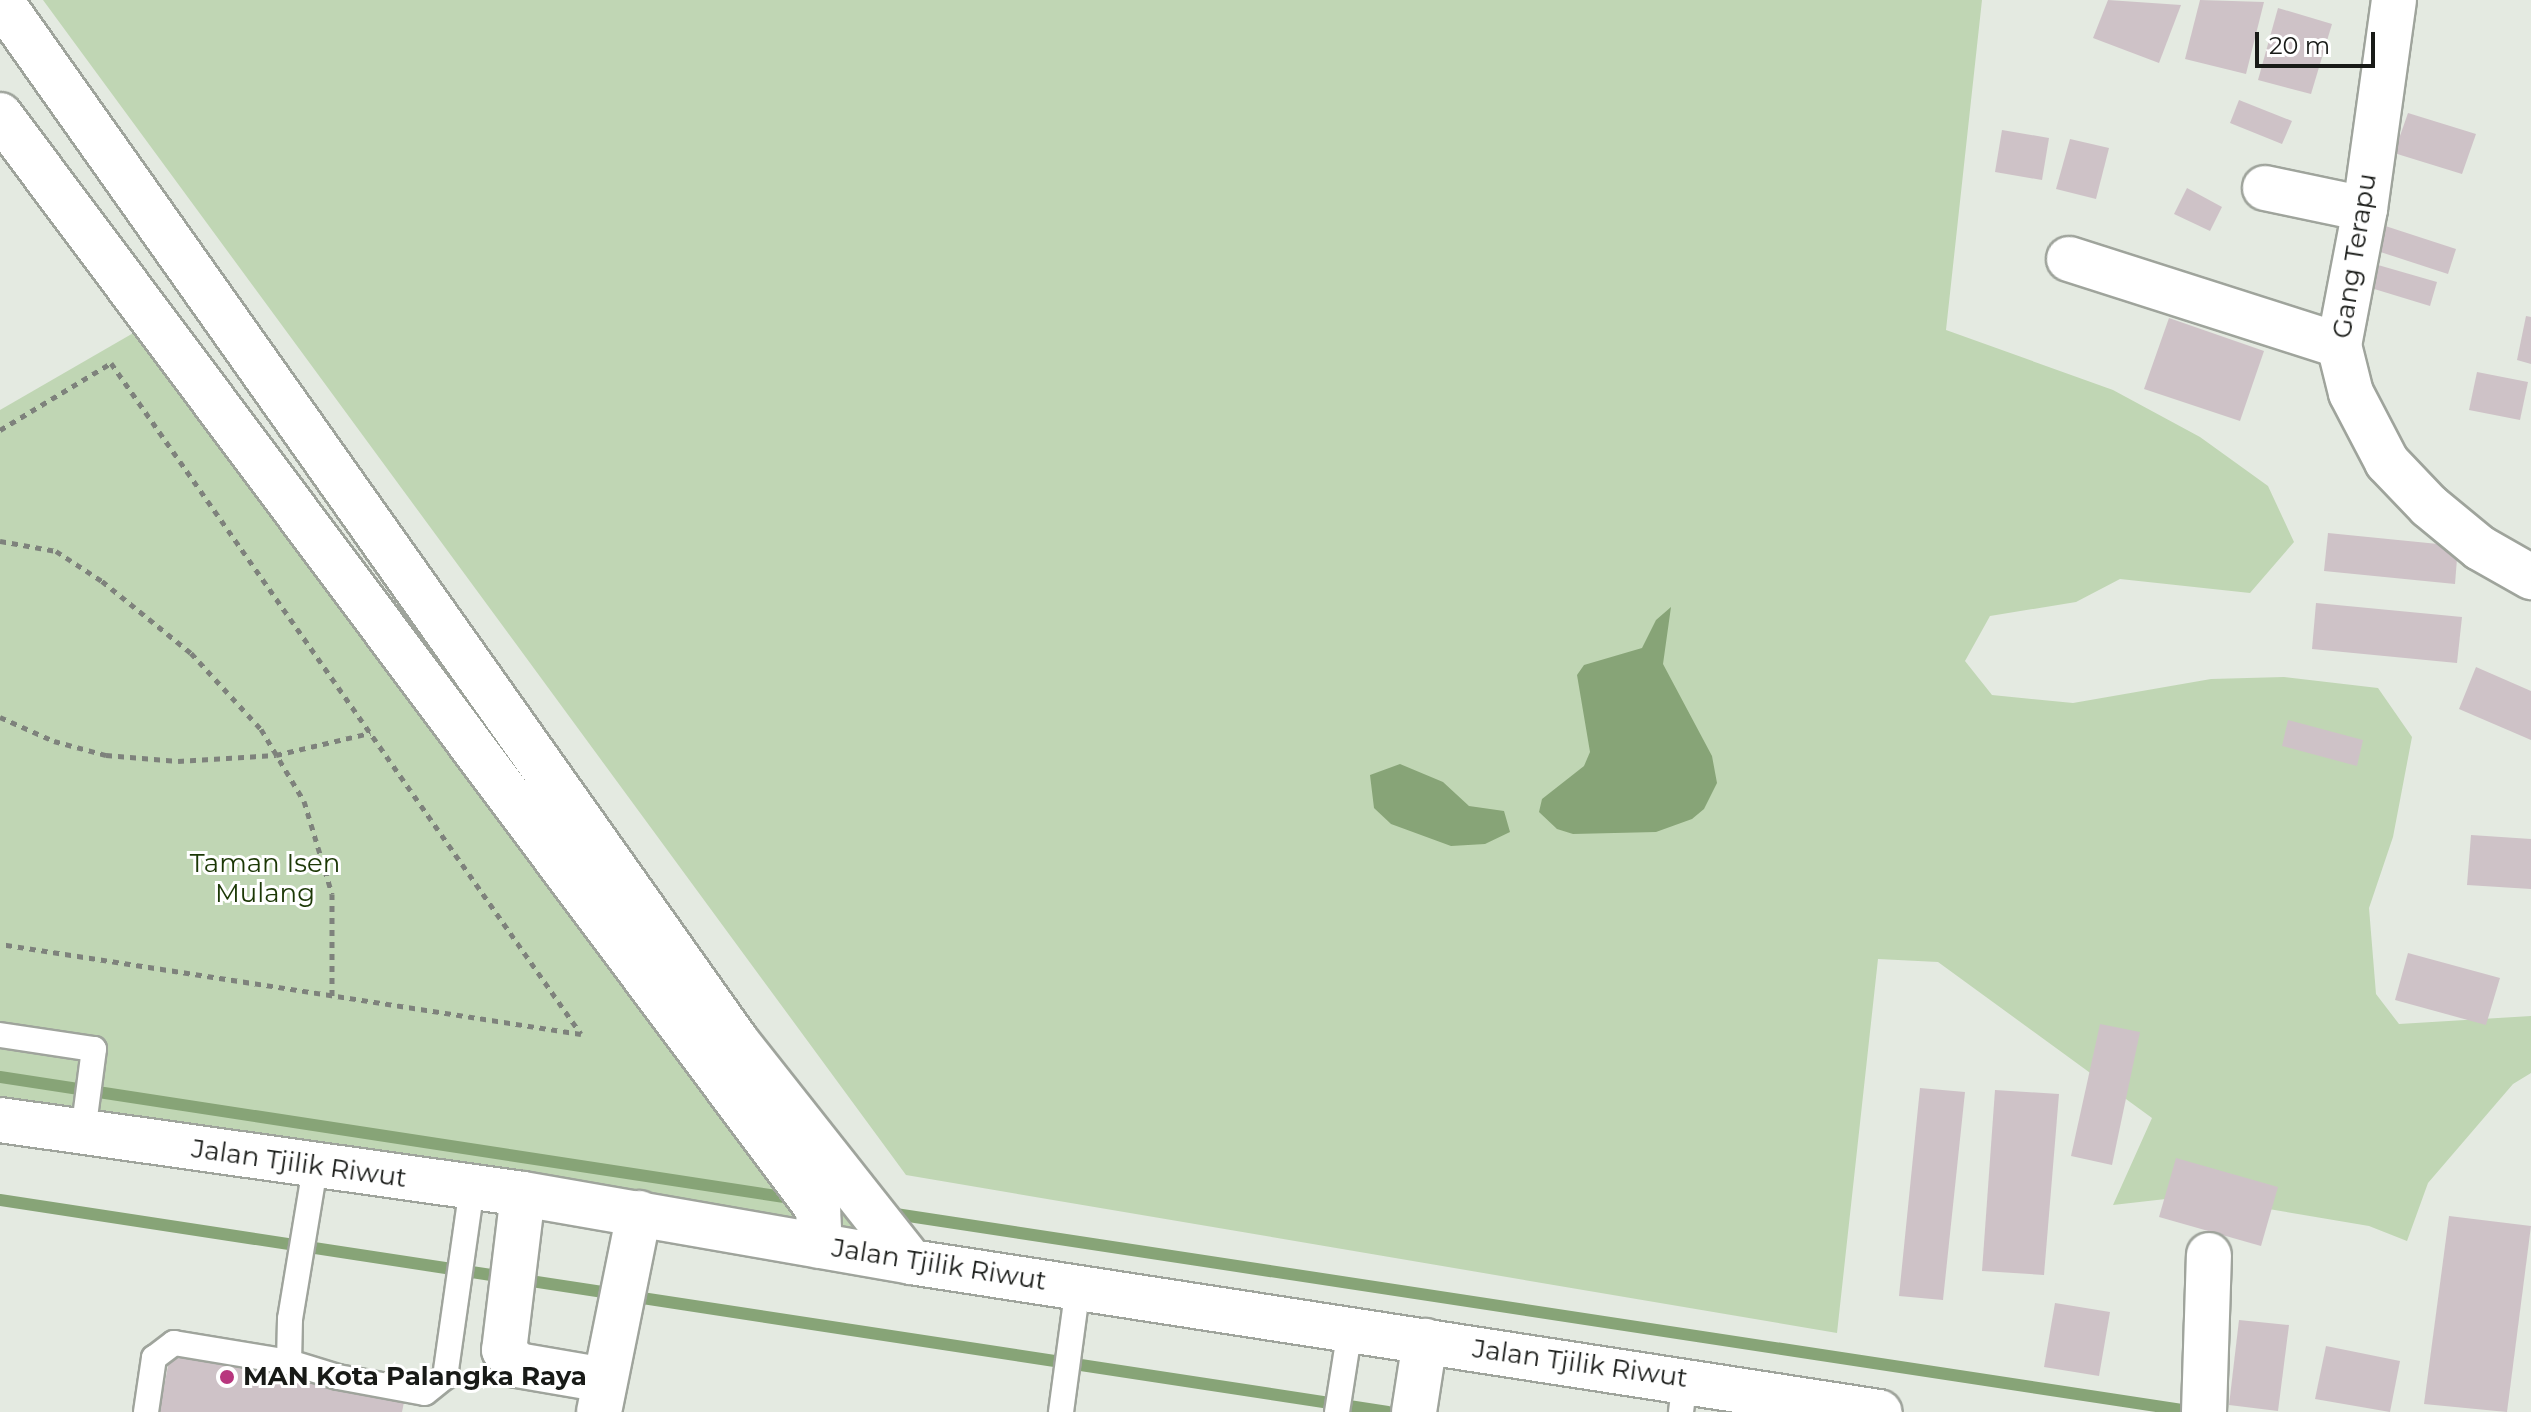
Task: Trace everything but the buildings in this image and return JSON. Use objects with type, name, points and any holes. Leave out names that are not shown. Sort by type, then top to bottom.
[{"type":"main road","points":[[0,0],[738,1043],[911,1262]]},
{"type":"main road","name":"Gang Terapu","points":[[2394,0],[2365,209],[2339,345],[2351,393],[2387,462],[2470,540],[2531,577]]},
{"type":"main road","points":[[0,115],[818,1209],[820,1246]]},
{"type":"main road","points":[[2265,188],[2365,209]]},
{"type":"main road","points":[[2069,259],[2339,345]]},
{"type":"main road","name":"Jalan Tjilik Riwut","points":[[0,1120],[315,1168],[523,1194],[911,1262],[1425,1341],[1683,1395],[1879,1412]]},
{"type":"main road","points":[[523,1194],[504,1350],[517,1365],[602,1396],[639,1213]]},
{"type":"main road","points":[[2204,1412],[2209,1255]]},
{"type":"main road","points":[[1414,1412],[1425,1341]]},
{"type":"lane","points":[[0,1035],[94,1049],[83,1133]]},
{"type":"lane","points":[[289,1362],[288,1333],[315,1168]]},
{"type":"lane","points":[[146,1412],[154,1358],[174,1343],[289,1362],[338,1377],[425,1393],[439,1385],[472,1188]]},
{"type":"lane","points":[[1061,1412],[1078,1287]]},
{"type":"lane","points":[[1337,1412],[1350,1329]]},
{"type":"path","points":[[0,430],[111,363],[581,1034],[0,944]]},
{"type":"path","points":[[0,541],[56,551],[102,581],[191,653],[261,729],[304,801],[332,894],[332,996]]},
{"type":"path","points":[[0,717],[54,741],[106,755],[178,761],[276,755],[370,733]]},
{"type":"green space","points":[[43,0],[1982,0],[1946,330],[2113,390],[2200,437],[2268,486],[2294,542],[2250,593],[2120,579],[2076,602],[1990,616],[1965,661],[1992,695],[2073,703],[2211,679],[2284,677],[2378,688],[2412,737],[2393,837],[2369,908],[2376,994],[2399,1024],[2531,1016],[2531,1073],[2513,1084],[2428,1183],[2407,1241],[2369,1226],[2192,1196],[2113,1205],[2152,1118],[1938,962],[1878,959],[1837,1333],[906,1175]]},
{"type":"green space","name":"Taman Isen Mulang","points":[[168,313],[874,1244],[0,1105],[0,410]]},
{"type":"shaded area","points":[[1671,607],[1663,664],[1712,756],[1717,783],[1704,809],[1692,819],[1656,832],[1573,834],[1557,829],[1539,812],[1542,799],[1584,766],[1590,752],[1577,675],[1584,665],[1642,648],[1656,620]]},
{"type":"shaded area","points":[[1400,764],[1443,782],[1469,806],[1504,811],[1510,832],[1485,844],[1451,846],[1391,824],[1374,808],[1370,775]]},
{"type":"waterway","points":[[0,1077],[796,1199]]},
{"type":"waterway","points":[[0,1200],[1388,1412]]},
{"type":"waterway","points":[[889,1213],[2195,1412]]},
{"type":"place","name":"MAN Kota Palangka Raya","points":[[227,1377]]}]
